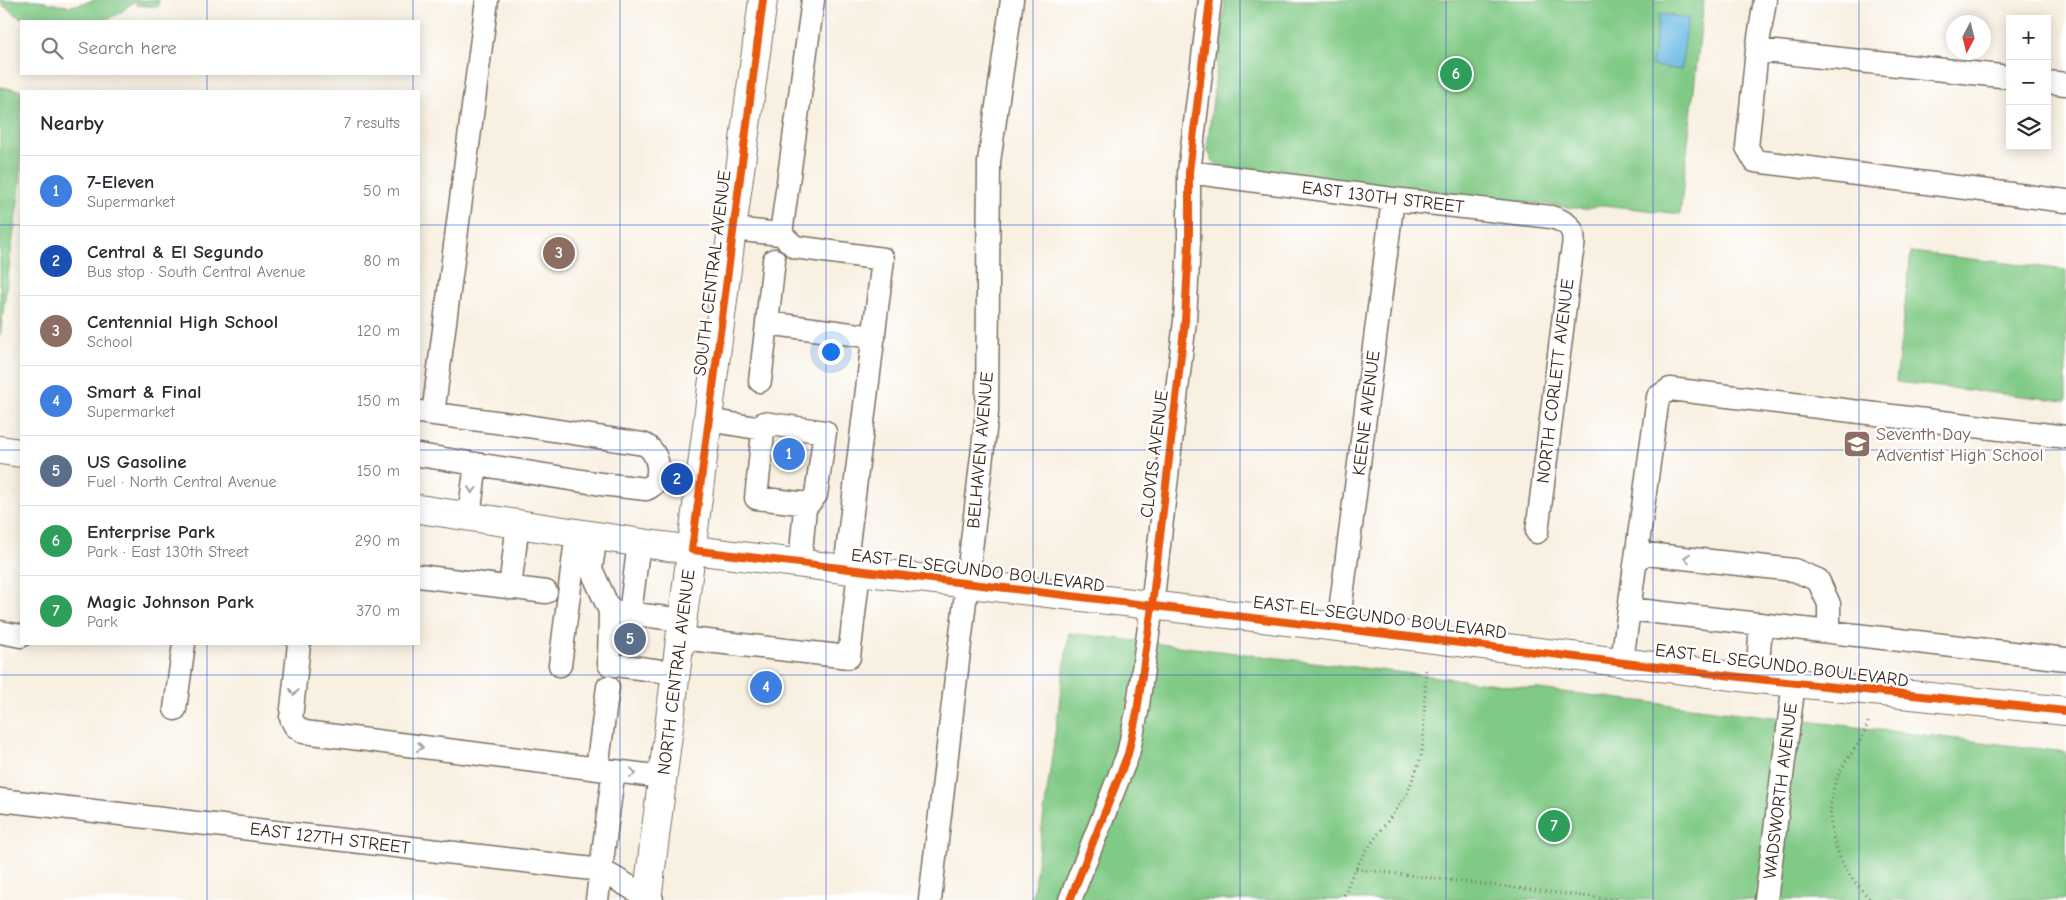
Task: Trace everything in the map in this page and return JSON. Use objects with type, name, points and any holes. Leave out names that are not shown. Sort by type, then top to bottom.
[{"type":"main road","name":"SOUTH CENTRAL AVENUE","points":[[692,550],[763,0]]},
{"type":"main road","points":[[0,450],[20,453]]},
{"type":"main road","name":"EAST EL SEGUNDO BOULEVARD","points":[[420,509],[692,550],[800,564],[1794,683],[2066,712]]},
{"type":"main road","name":"NORTH CENTRAL AVENUE","points":[[661,785],[692,550]]},
{"type":"main road","points":[[649,899],[661,785]]},
{"type":"street","points":[[420,455],[646,489],[655,482],[658,466],[655,453],[650,446],[643,444],[426,413],[487,0]]},
{"type":"street","points":[[781,234],[813,0]]},
{"type":"street","name":"BELHAVEN AVENUE","points":[[930,900],[987,413],[990,162],[1012,0]]},
{"type":"street","name":"CLOVIS AVENUE","points":[[1070,900],[1128,754],[1137,712],[1152,606],[1188,284],[1189,172],[1210,0]]},
{"type":"street","points":[[1765,0],[1757,50],[1747,147],[1756,161],[2066,201]]},
{"type":"street","points":[[1757,50],[2006,77]]},
{"type":"street","points":[[2051,82],[2066,84]]},
{"type":"street","name":"EAST 130TH STREET","points":[[1189,172],[1393,199],[1551,217],[1569,224],[1572,230]]},
{"type":"street","name":"KEENE AVENUE","points":[[1338,627],[1393,199]]},
{"type":"street","points":[[586,534],[591,570],[620,612],[682,629],[849,657],[852,570],[883,259],[795,246],[781,234],[732,229]]},
{"type":"street","name":"NORTH CORLETT AVENUE","points":[[1536,532],[1574,244],[1572,230]]},
{"type":"street","points":[[760,381],[774,260]]},
{"type":"street","points":[[767,323],[874,336]]},
{"type":"street","points":[[1622,661],[1658,397],[1670,389],[2066,437]]},
{"type":"street","points":[[708,420],[763,429]]},
{"type":"street","points":[[800,564],[805,508],[816,495],[825,432],[764,423],[756,498],[808,504]]},
{"type":"street","points":[[469,516],[476,464]]},
{"type":"street","points":[[510,588],[518,523]]},
{"type":"street","points":[[560,665],[586,534]]},
{"type":"street","points":[[639,542],[620,612],[609,664],[676,673]]},
{"type":"street","points":[[1637,552],[1794,570],[1818,580],[1829,604],[1828,632]]},
{"type":"street","points":[[420,576],[546,592]]},
{"type":"street","points":[[1629,609],[2066,659]]},
{"type":"street","points":[[1757,678],[1760,624]]},
{"type":"street","points":[[0,632],[20,636]]},
{"type":"street","points":[[175,710],[184,645]]},
{"type":"street","points":[[299,645],[291,718],[295,726],[304,732],[661,785]]},
{"type":"street","name":"WADSWORTH AVENUE","points":[[1766,900],[1794,683]]},
{"type":"street","points":[[597,900],[601,870],[608,687]]},
{"type":"street","name":"EAST 127TH STREET","points":[[0,800],[601,870],[649,899]]},
{"type":"path","points":[[1343,900],[1356,869],[1414,781],[1423,742],[1426,668]]},
{"type":"path","points":[[1868,722],[1866,732],[1836,780],[1832,794],[1830,819],[1840,859],[1850,875],[1871,900]]},
{"type":"path","points":[[1356,869],[1617,900]]},
{"type":"green space","points":[[0,0],[38,0],[72,6],[95,0],[136,0],[120,13],[105,20],[27,20],[19,17],[0,3]]},
{"type":"green space","points":[[136,0],[159,0],[158,7],[136,5]]},
{"type":"green space","points":[[1225,0],[1704,0],[1680,214],[1604,205],[1584,209],[1221,167],[1213,161],[1207,149]]},
{"type":"green space","points":[[0,87],[20,90],[20,185],[0,335]]},
{"type":"green space","points":[[1911,252],[2066,270],[2066,401],[1896,382]]},
{"type":"green space","points":[[1069,633],[2066,752],[2066,900],[1032,900]]},
{"type":"water","points":[[1659,14],[1688,18],[1681,70],[1652,66]]},
{"type":"cycle path","points":[[763,0],[692,550],[1757,679],[2066,711]]},
{"type":"cycle path","points":[[1070,900],[1128,754],[1137,712],[1152,606],[1185,321],[1189,242],[1189,172],[1210,0]]},
{"type":"place","name":"Enterprise Park","points":[[1456,74]]},
{"type":"place","name":"Centennial High School","points":[[559,253]]},
{"type":"place","name":"Seventh Day Adventist High School","points":[[1857,444]]},
{"type":"place","name":"7-Eleven","points":[[789,454]]},
{"type":"place","name":"Central & El Segundo","points":[[677,479]]},
{"type":"place","name":"US Gasoline","points":[[630,639]]},
{"type":"place","name":"Smart & Final","points":[[766,687]]},
{"type":"place","name":"Magic Johnson Park","points":[[1554,826]]}]
